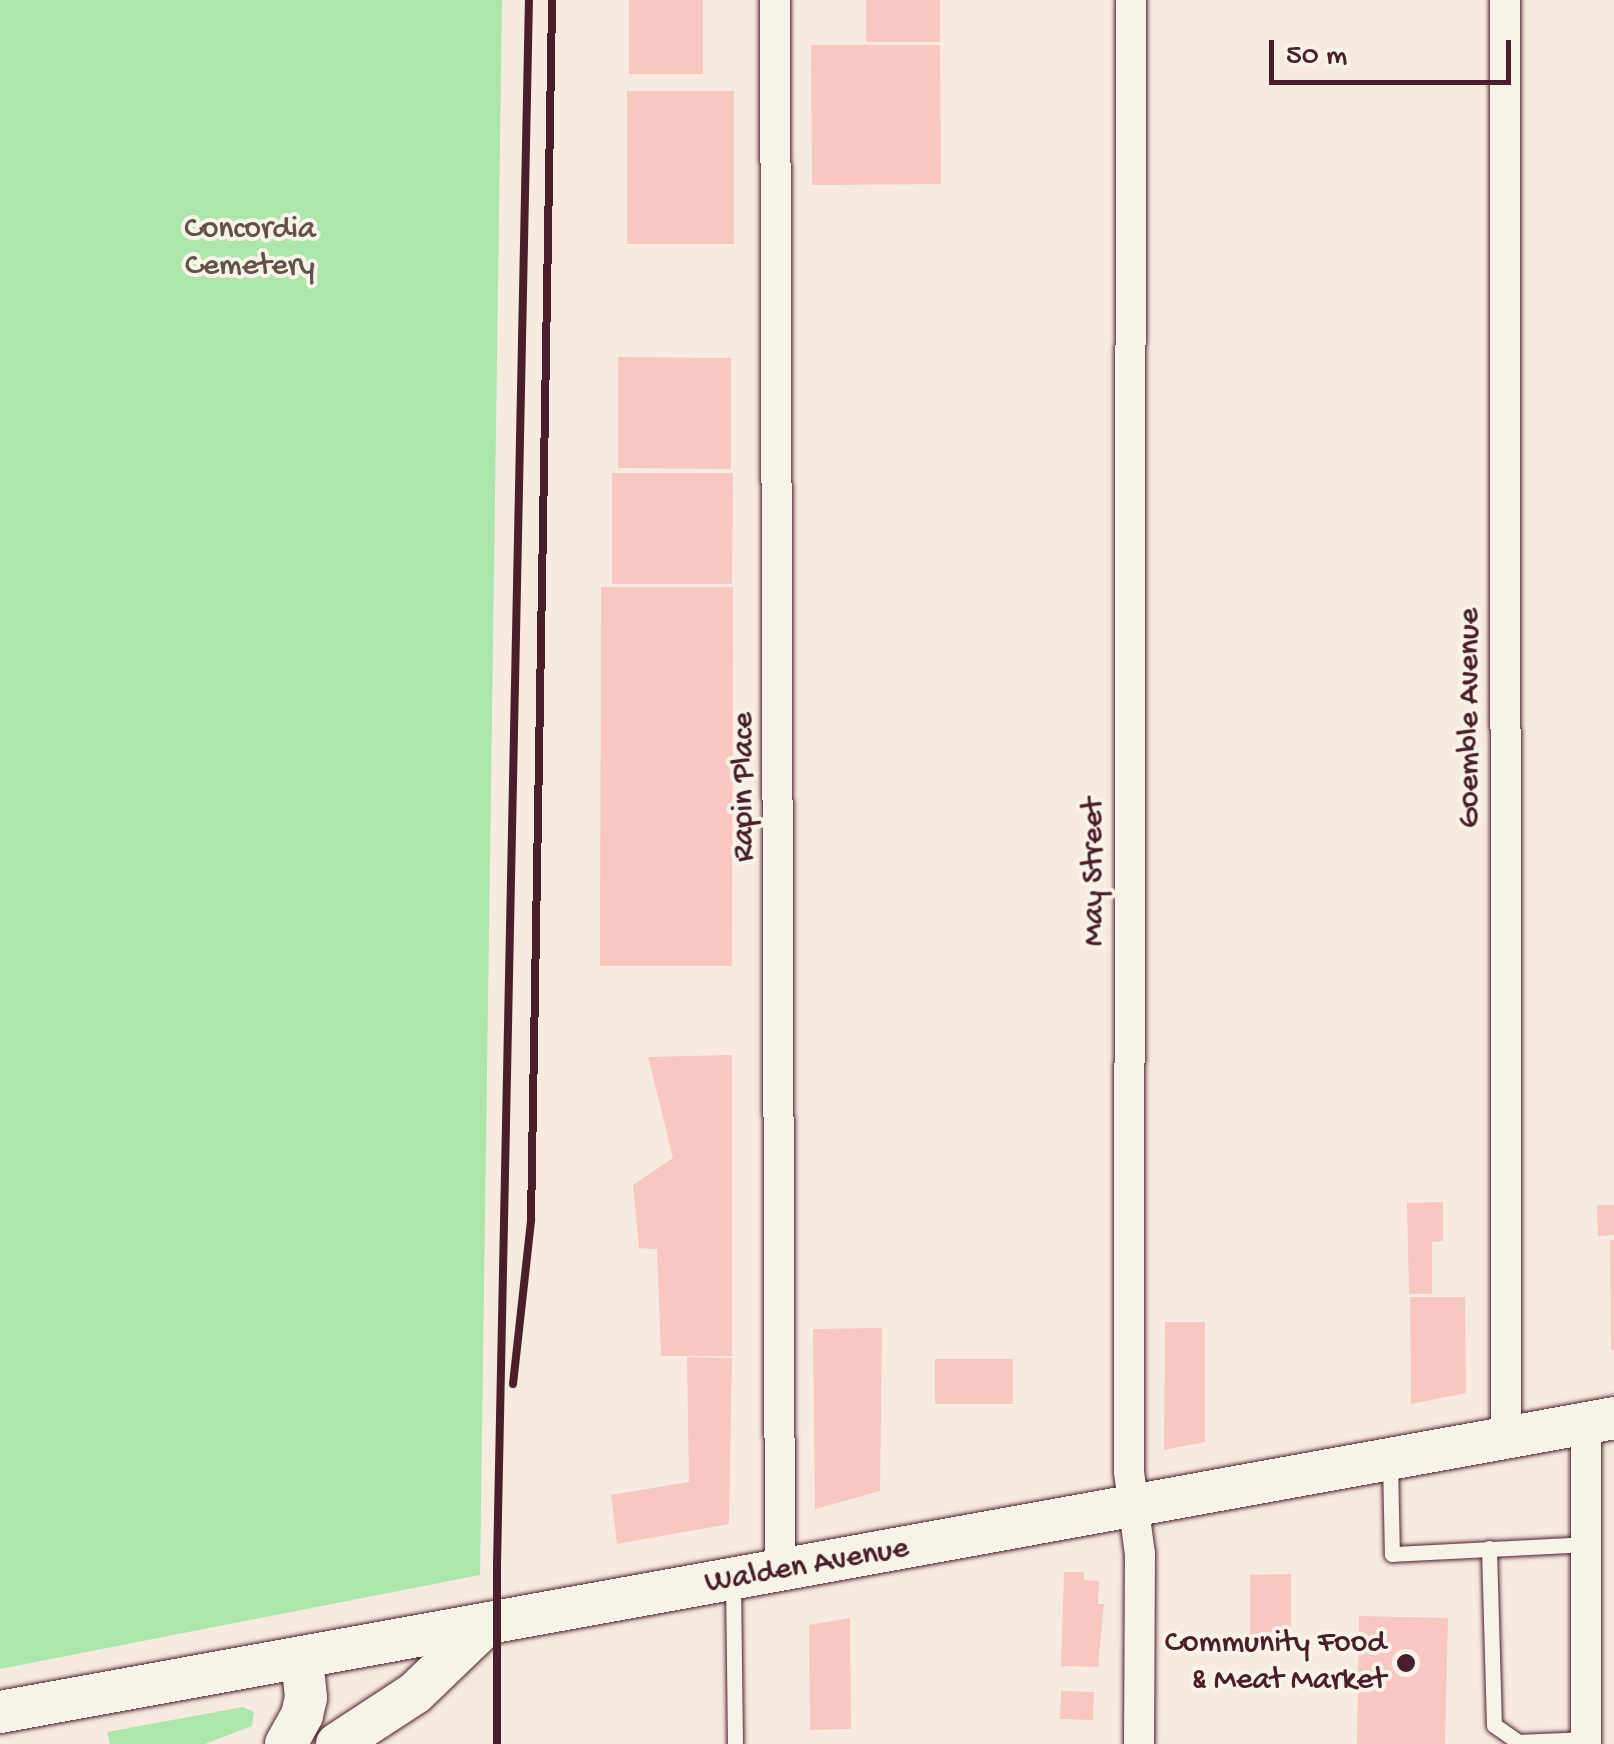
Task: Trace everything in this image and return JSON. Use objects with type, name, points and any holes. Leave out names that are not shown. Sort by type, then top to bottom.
[{"type":"main road","name":"Walden Avenue","points":[[0,1712],[1600,1421]]},
{"type":"main road","points":[[337,1744],[414,1693],[486,1625]]},
{"type":"main road","points":[[286,1744],[302,1716],[306,1698],[302,1657]]},
{"type":"street","name":"Rapin Place","points":[[775,0],[780,1573]]},
{"type":"street","name":"May Street","points":[[1130,0],[1132,1505],[1140,1554],[1138,1744]]},
{"type":"street","name":"Goemble Avenue","points":[[1505,0],[1506,1436]]},
{"type":"street","points":[[1586,1742],[1587,1544],[1600,1421]]},
{"type":"lane","points":[[1390,1458],[1392,1554],[1587,1544]]},
{"type":"lane","points":[[1490,1548],[1494,1725],[1518,1742],[1586,1742]]},
{"type":"lane","points":[[733,1581],[735,1744]]},
{"type":"green space","name":"Concordia Cemetery","points":[[0,0],[502,0],[480,1575],[0,1669]]},
{"type":"green space","points":[[243,1707],[254,1712],[252,1726],[205,1744],[110,1744],[107,1732]]},
{"type":"building","points":[[629,0],[703,0],[703,74],[629,74]]},
{"type":"building","points":[[866,0],[940,0],[940,42],[866,42]]},
{"type":"building","points":[[811,45],[940,45],[941,184],[812,185]]},
{"type":"building","points":[[627,91],[734,91],[734,244],[627,244]]},
{"type":"building","points":[[618,357],[731,358],[731,469],[618,468]]},
{"type":"building","points":[[612,473],[733,473],[732,584],[612,584]]},
{"type":"building","points":[[601,587],[733,587],[732,966],[600,966]]},
{"type":"building","points":[[732,1055],[732,1356],[661,1356],[657,1249],[639,1248],[633,1185],[673,1158],[648,1057]]},
{"type":"building","points":[[1443,1202],[1443,1241],[1432,1242],[1432,1294],[1409,1294],[1407,1203]]},
{"type":"building","points":[[1597,1205],[1614,1205],[1614,1235],[1598,1236]]},
{"type":"building","points":[[1610,1240],[1614,1240],[1614,1350],[1611,1350]]},
{"type":"building","points":[[1410,1297],[1465,1297],[1466,1393],[1411,1404]]},
{"type":"building","points":[[1165,1322],[1205,1322],[1205,1442],[1164,1450]]},
{"type":"building","points":[[882,1328],[880,1491],[815,1509],[813,1329]]},
{"type":"building","points":[[687,1357],[732,1358],[729,1524],[617,1544],[611,1495],[689,1482]]},
{"type":"building","points":[[935,1359],[1013,1359],[1013,1404],[935,1404]]},
{"type":"building","points":[[1064,1572],[1084,1572],[1084,1580],[1099,1581],[1098,1604],[1104,1604],[1098,1667],[1061,1666]]},
{"type":"building","points":[[1291,1574],[1291,1652],[1250,1652],[1250,1575]]},
{"type":"building","points":[[1359,1616],[1448,1618],[1445,1744],[1357,1744]]},
{"type":"building","points":[[850,1618],[851,1729],[810,1730],[809,1625]]},
{"type":"building","points":[[1061,1691],[1094,1692],[1093,1720],[1060,1719]]},
{"type":"railway","points":[[497,1744],[497,1565],[529,0]]},
{"type":"railway","points":[[513,1384],[531,1220],[552,0]]},
{"type":"place","name":"Community Food & Meat Market","points":[[1406,1663]]}]
